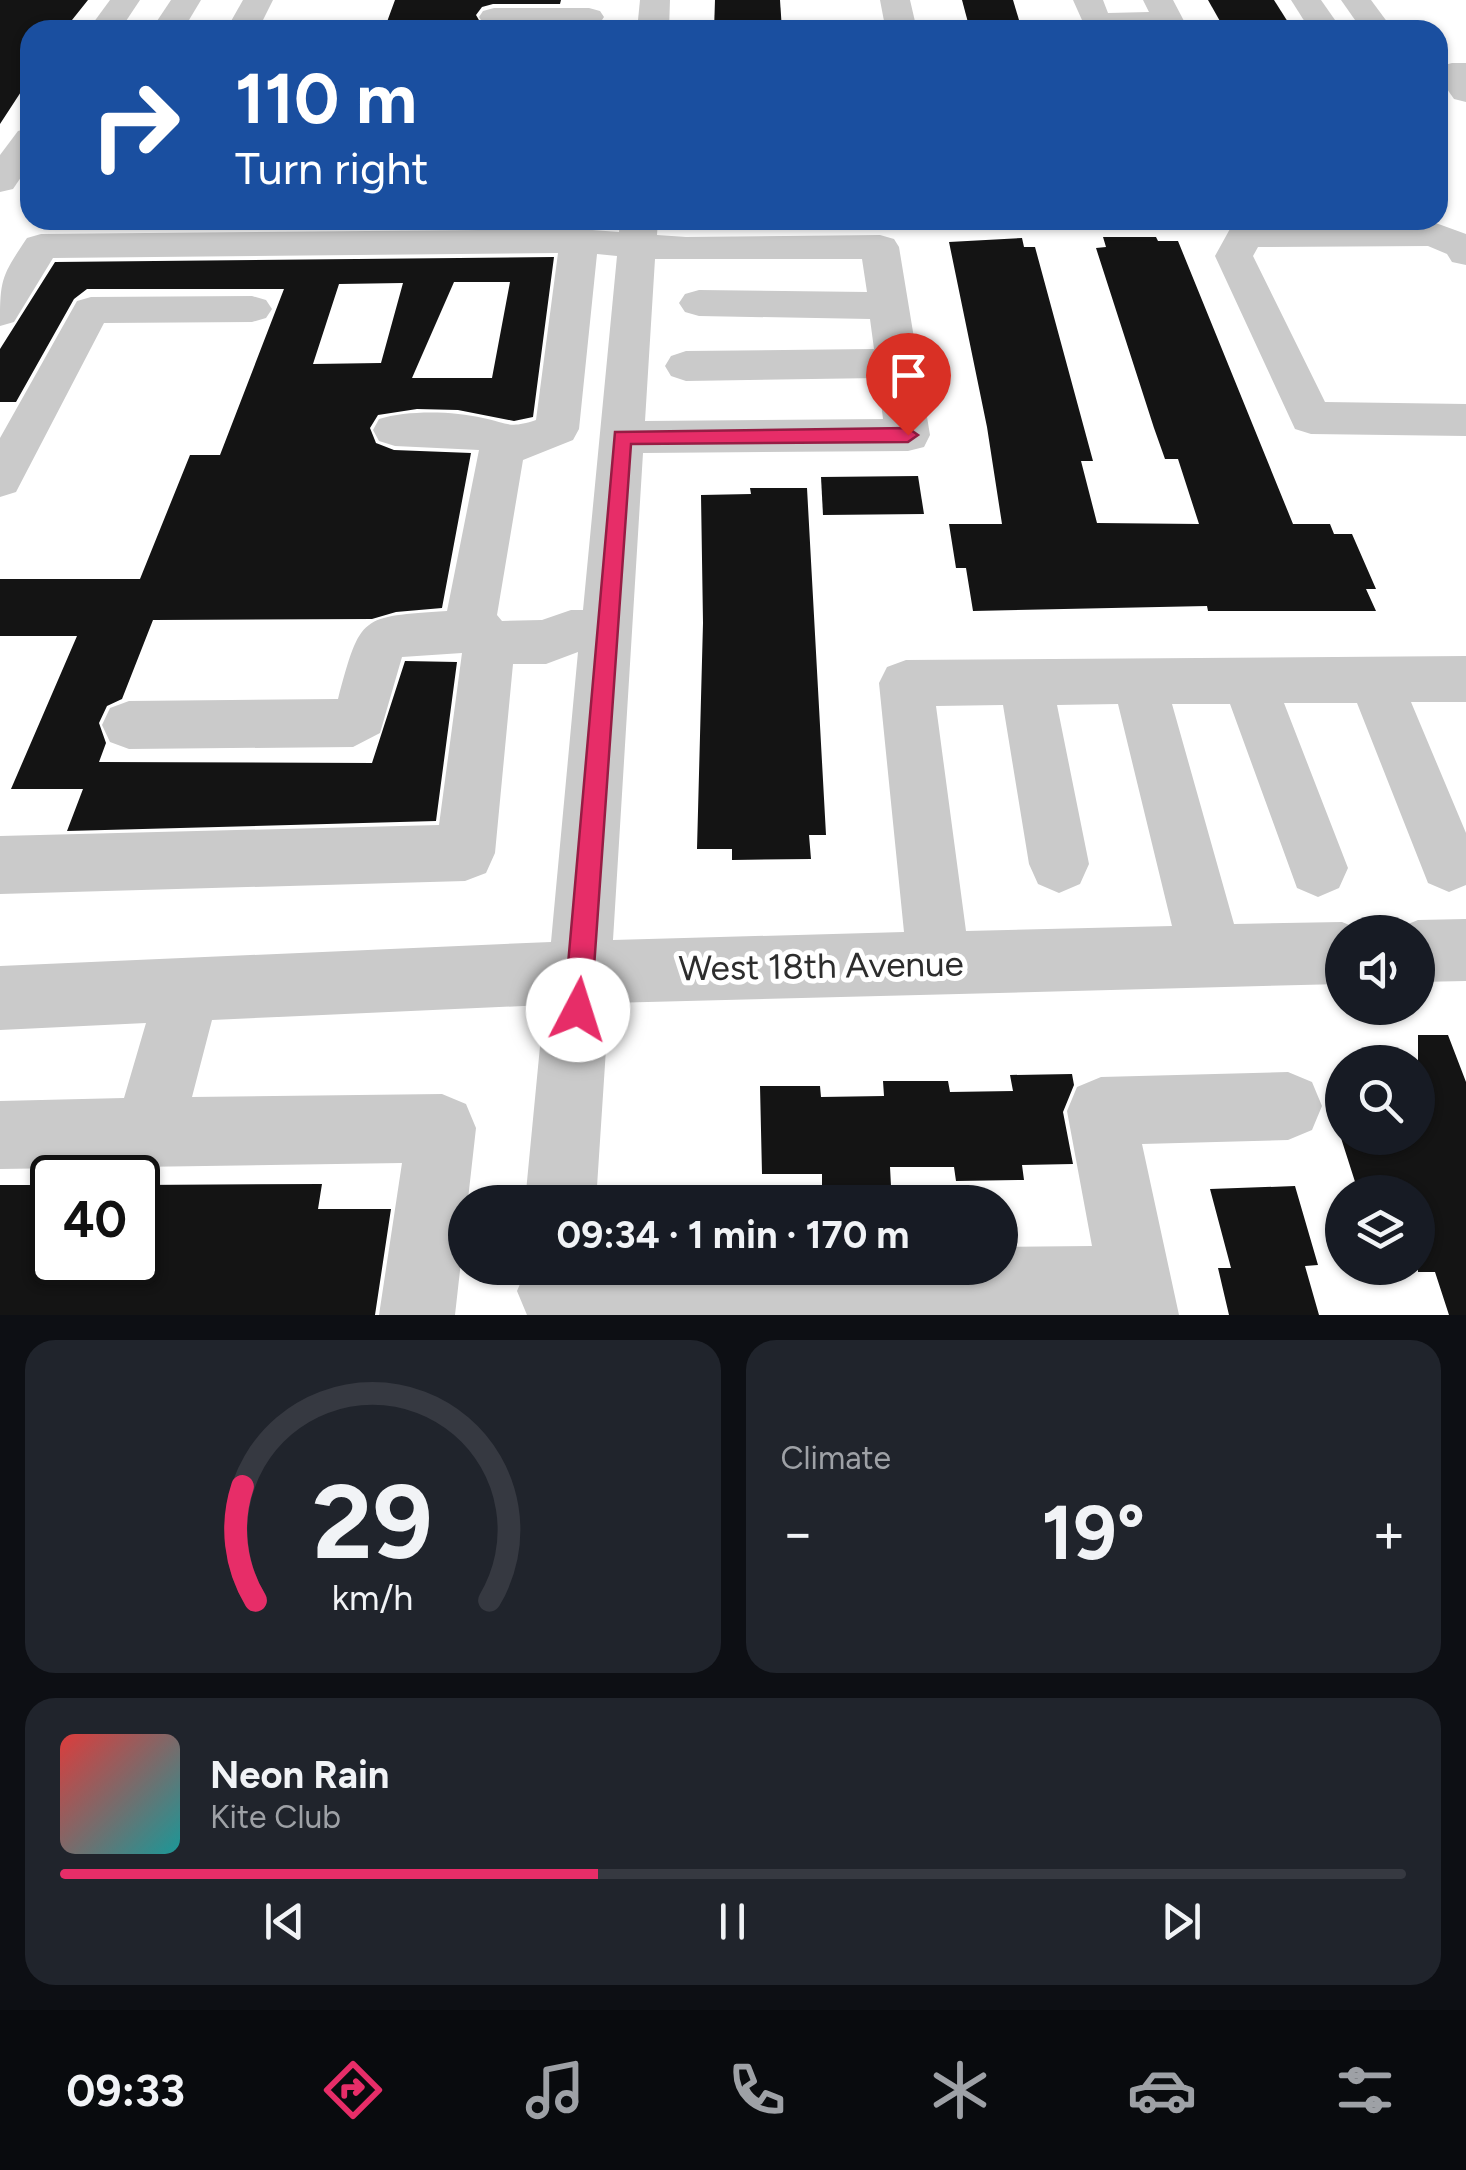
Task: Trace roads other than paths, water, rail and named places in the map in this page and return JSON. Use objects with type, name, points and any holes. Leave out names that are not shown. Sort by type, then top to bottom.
[{"type":"street","points":[[494,17],[595,19]]},
{"type":"street","points":[[1466,73],[1452,73],[1466,92]]},
{"type":"street","points":[[0,181],[20,152]]},
{"type":"street","points":[[1466,253],[1462,246],[1433,234],[1244,234],[1234,256],[1312,418],[1466,420]]},
{"type":"street","points":[[0,313],[41,246],[611,253],[880,247],[908,435],[622,437]]},
{"type":"street","points":[[562,1185],[581,972],[589,631],[622,437],[611,253]]},
{"type":"street","points":[[3,873],[465,853],[480,631],[502,450],[557,429],[611,253]]},
{"type":"street","points":[[699,304],[889,306]]},
{"type":"street","points":[[0,480],[91,310],[252,309]]},
{"type":"street","points":[[686,366],[897,363]]},
{"type":"street","points":[[395,430],[480,433],[515,445]]},
{"type":"street","points":[[129,725],[353,723],[361,716],[379,644],[388,637],[480,631],[546,642],[589,631]]},
{"type":"street","points":[[939,963],[906,682],[1466,679]]},
{"type":"street","points":[[1248,680],[1318,868]]},
{"type":"street","points":[[1375,680],[1449,862]]},
{"type":"street","points":[[1139,681],[1211,956]]},
{"type":"street","points":[[1026,682],[1059,864]]},
{"type":"street","points":[[1435,951],[1466,950]]},
{"type":"street","name":"West 18th Avenue","points":[[0,998],[581,972],[1325,953]]},
{"type":"street","points":[[148,1132],[188,989]]},
{"type":"street","points":[[554,1291],[867,1299],[1139,1299],[1101,1110],[1288,1106]]},
{"type":"street","points":[[0,1134],[442,1128],[416,1315]]}]
